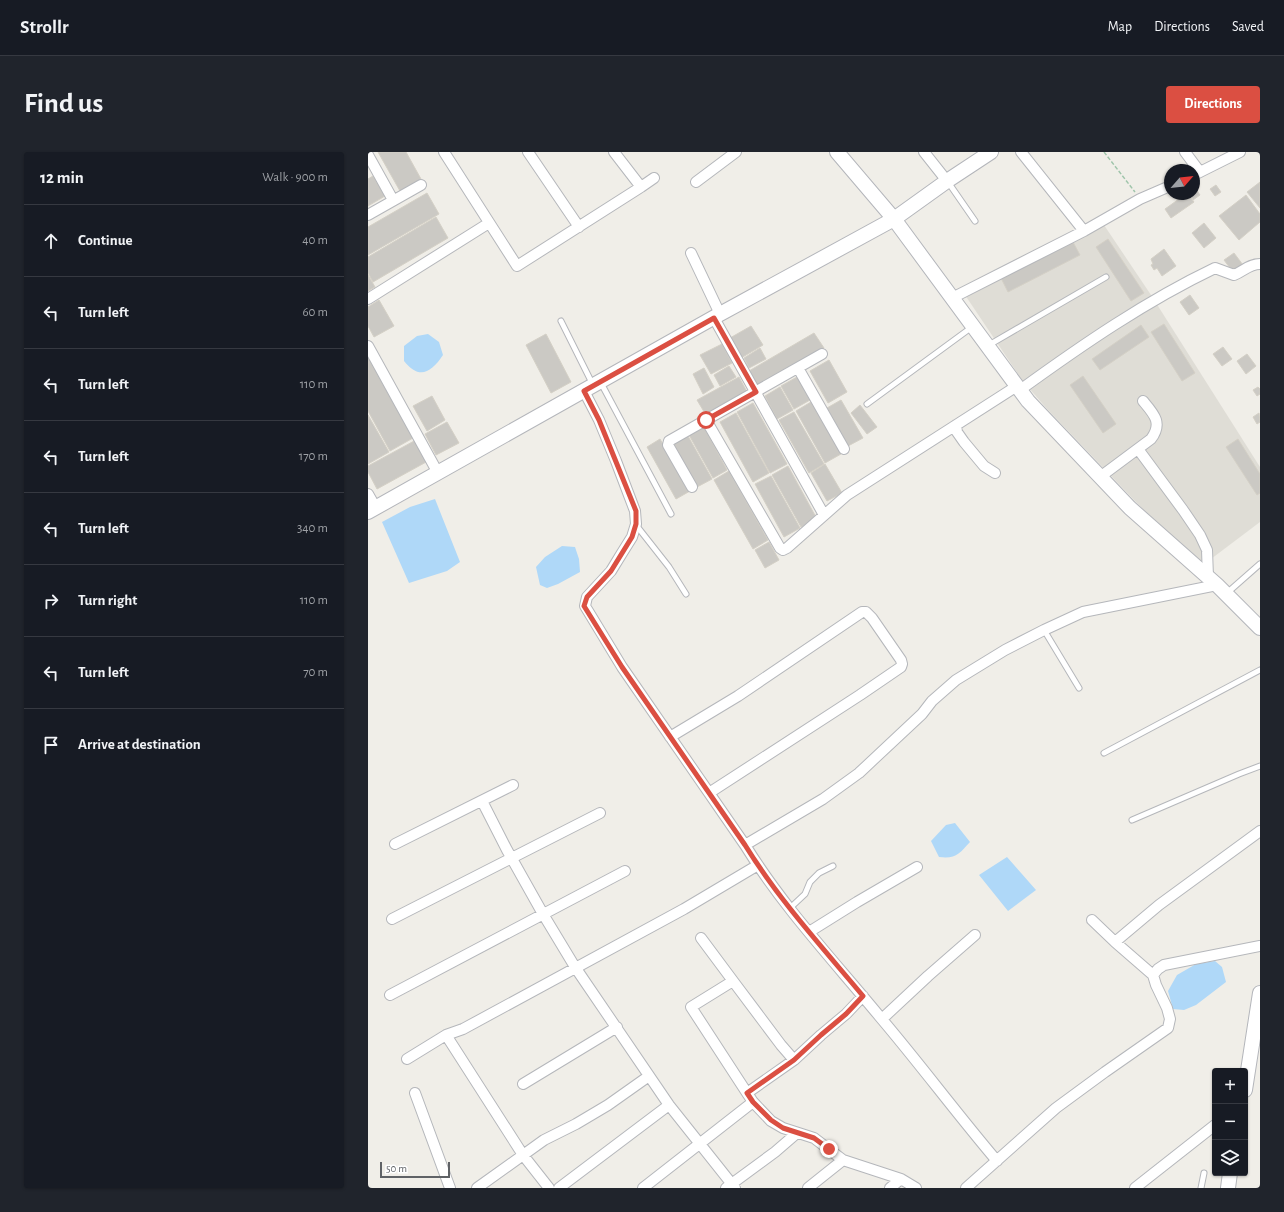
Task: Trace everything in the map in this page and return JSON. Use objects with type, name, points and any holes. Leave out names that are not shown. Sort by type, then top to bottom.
[{"type":"street","points":[[444,152],[517,266],[654,178]]},
{"type":"street","points":[[528,152],[579,227]]},
{"type":"street","points":[[614,152],[641,187]]},
{"type":"street","points":[[696,182],[736,152]]},
{"type":"street","points":[[837,152],[894,219],[1028,401],[1130,508],[1217,585],[1260,628]]},
{"type":"street","points":[[924,152],[947,180]]},
{"type":"street","points":[[368,494],[372,510],[894,219],[947,180],[991,152]]},
{"type":"street","points":[[1021,152],[1084,231]]},
{"type":"street","points":[[1185,152],[1192,164]]},
{"type":"street","points":[[1200,172],[1240,152]]},
{"type":"street","points":[[368,155],[394,200]]},
{"type":"street","points":[[368,214],[421,185]]},
{"type":"street","points":[[952,298],[1084,231],[1140,199],[1164,189]]},
{"type":"street","points":[[368,299],[489,223]]},
{"type":"street","points":[[691,253],[718,316],[756,392],[824,515]]},
{"type":"street","points":[[706,420],[780,548],[783,550],[847,495],[956,425],[1018,388],[1070,353],[1167,292],[1216,268],[1234,275],[1240,273],[1253,264],[1260,264]]},
{"type":"street","points":[[368,346],[438,473]]},
{"type":"street","points":[[692,487],[668,442],[822,354]]},
{"type":"street","points":[[798,368],[844,449]]},
{"type":"street","points":[[593,386],[599,420],[636,511],[636,524],[632,537],[622,554],[611,571],[587,597],[584,606],[622,667],[790,909],[882,1019],[996,1161]]},
{"type":"street","points":[[1100,477],[1151,439],[1157,432],[1157,421],[1153,413],[1143,401]]},
{"type":"street","points":[[956,425],[957,432],[964,442],[984,466],[995,473]]},
{"type":"street","points":[[1138,449],[1200,535],[1217,585]]},
{"type":"street","points":[[745,845],[823,799],[859,773],[922,714],[932,701],[956,680],[1005,650],[1083,612],[1217,585]]},
{"type":"street","points":[[670,737],[738,696],[862,612],[866,612],[872,618],[901,660],[901,667],[709,793]]},
{"type":"street","points":[[395,844],[513,785]]},
{"type":"street","points":[[482,801],[543,914],[575,967],[669,1105],[700,1143],[731,1187],[797,1133]]},
{"type":"street","points":[[392,920],[600,813]]},
{"type":"street","points":[[1114,942],[1164,901],[1260,831]]},
{"type":"street","points":[[407,1059],[446,1034],[463,1029],[684,909],[758,865]]},
{"type":"street","points":[[809,932],[917,866]]},
{"type":"street","points":[[390,995],[625,871]]},
{"type":"street","points":[[966,1188],[1056,1108],[1168,1028],[1170,1019],[1167,1008],[1153,975],[1114,942],[1092,920]]},
{"type":"street","points":[[882,1019],[975,935]]},
{"type":"street","points":[[701,938],[781,1045],[794,1060]]},
{"type":"street","points":[[1153,975],[1164,965],[1260,946]]},
{"type":"street","points":[[733,981],[691,1007],[753,1102],[771,1120],[783,1128],[814,1138],[843,1160],[901,1179],[916,1188]]},
{"type":"street","points":[[1248,1071],[1260,993]]},
{"type":"street","points":[[747,1093],[794,1060],[846,1014],[863,996]]},
{"type":"street","points":[[523,1084],[617,1027]]},
{"type":"street","points":[[446,1034],[523,1155],[549,1188]]},
{"type":"street","points":[[477,1188],[544,1140],[576,1124],[608,1105],[649,1076]]},
{"type":"street","points":[[415,1093],[450,1188]]},
{"type":"street","points":[[643,1188],[753,1102]]},
{"type":"street","points":[[559,1188],[669,1105]]},
{"type":"street","points":[[1135,1188],[1212,1127]]},
{"type":"street","points":[[808,1188],[843,1160]]},
{"type":"street","points":[[1228,1188],[1230,1176]]},
{"type":"street","points":[[890,1188],[901,1179]]},
{"type":"lane","points":[[947,180],[975,221]]},
{"type":"lane","points":[[988,346],[1106,277]]},
{"type":"lane","points":[[561,321],[593,386],[671,514]]},
{"type":"lane","points":[[868,404],[973,326]]},
{"type":"lane","points":[[636,524],[669,567],[686,594]]},
{"type":"lane","points":[[1217,585],[1260,564]]},
{"type":"lane","points":[[1044,630],[1079,688]]},
{"type":"lane","points":[[1104,753],[1260,670]]},
{"type":"lane","points":[[1132,820],[1260,766]]},
{"type":"lane","points":[[790,909],[805,894],[810,882],[819,874],[833,866]]},
{"type":"lane","points":[[1201,1188],[1204,1173]]},
{"type":"path","points":[[1104,152],[1140,199]]},
{"type":"shaded area","points":[[1104,225],[1151,295],[1260,467],[1260,522],[1203,565],[1179,547],[1048,410],[1022,380],[965,295]]},
{"type":"water","points":[[428,334],[439,342],[443,355],[429,370],[425,372],[415,371],[404,361],[404,346],[417,336]]},
{"type":"water","points":[[435,499],[460,562],[447,571],[409,583],[382,522],[410,507]]},
{"type":"water","points":[[562,546],[575,547],[579,559],[580,572],[547,588],[540,585],[536,567],[545,557]]},
{"type":"water","points":[[955,823],[970,842],[957,855],[939,857],[931,841],[946,825]]},
{"type":"water","points":[[1007,857],[1036,890],[1008,911],[979,875]]},
{"type":"water","points":[[1215,961],[1222,967],[1226,982],[1196,1005],[1184,1010],[1173,1009],[1168,991],[1177,975],[1196,964]]},
{"type":"building","points":[[378,152],[406,152],[421,179],[400,191]]},
{"type":"building","points":[[373,176],[385,196],[368,206],[368,179]]},
{"type":"building","points":[[1260,182],[1260,208],[1247,192]]},
{"type":"building","points":[[1216,185],[1221,192],[1215,196],[1210,189]]},
{"type":"building","points":[[427,193],[439,214],[368,255],[368,227]]},
{"type":"building","points":[[1246,195],[1260,214],[1260,222],[1239,240],[1219,216]]},
{"type":"building","points":[[1178,200],[1192,200],[1194,202],[1171,218],[1165,209]]},
{"type":"building","points":[[436,217],[448,238],[373,282],[368,273],[368,257]]},
{"type":"building","points":[[1204,223],[1216,238],[1204,248],[1192,233]]},
{"type":"building","points":[[1108,239],[1144,293],[1131,301],[1096,247]]},
{"type":"building","points":[[1073,242],[1080,255],[1008,292],[1001,278]]},
{"type":"building","points":[[1164,249],[1176,266],[1162,276],[1157,268],[1154,270],[1151,265],[1153,264],[1151,259]]},
{"type":"building","points":[[1234,253],[1243,265],[1233,272],[1224,260]]},
{"type":"building","points":[[368,275],[375,287],[368,291]]},
{"type":"building","points":[[1190,295],[1199,308],[1189,315],[1180,302]]},
{"type":"building","points":[[379,300],[394,326],[374,337],[368,326],[368,307]]},
{"type":"building","points":[[1164,324],[1195,373],[1182,381],[1151,332]]},
{"type":"building","points":[[1141,325],[1149,337],[1100,370],[1092,359]]},
{"type":"building","points":[[751,326],[763,345],[741,358],[730,338]]},
{"type":"building","points":[[814,333],[824,348],[758,387],[749,371]]},
{"type":"building","points":[[546,334],[571,382],[551,393],[526,345]]},
{"type":"building","points":[[722,344],[732,363],[711,374],[700,355]]},
{"type":"building","points":[[1223,347],[1232,359],[1222,366],[1213,354]]},
{"type":"building","points":[[760,348],[766,359],[749,368],[744,358]]},
{"type":"building","points":[[1247,354],[1256,366],[1246,374],[1237,361]]},
{"type":"building","points":[[368,358],[413,438],[390,451],[368,411]]},
{"type":"building","points":[[829,360],[847,392],[828,403],[810,371]]},
{"type":"building","points":[[729,366],[736,377],[720,386],[714,375]]},
{"type":"building","points":[[704,368],[714,387],[703,394],[693,374]]},
{"type":"building","points":[[1083,376],[1116,424],[1103,433],[1070,385]]},
{"type":"building","points":[[739,377],[747,392],[706,415],[697,400]]},
{"type":"building","points":[[797,377],[810,400],[794,409],[781,386]]},
{"type":"building","points":[[780,387],[793,410],[777,419],[765,396]]},
{"type":"building","points":[[1258,387],[1260,389],[1260,394],[1257,396],[1253,390]]},
{"type":"building","points":[[432,396],[445,420],[427,431],[413,406]]},
{"type":"building","points":[[841,400],[863,438],[848,446],[827,408]]},
{"type":"building","points":[[811,402],[841,454],[825,463],[796,411]]},
{"type":"building","points":[[753,403],[787,464],[770,473],[737,412]]},
{"type":"building","points":[[860,405],[877,427],[867,434],[851,413]]},
{"type":"building","points":[[794,412],[824,464],[809,473],[779,420]]},
{"type":"building","points":[[736,413],[769,473],[753,482],[720,422]]},
{"type":"building","points":[[1259,413],[1260,422],[1257,424],[1253,417]]},
{"type":"building","points":[[368,415],[389,452],[368,464]]},
{"type":"building","points":[[447,422],[459,443],[436,455],[425,434]]},
{"type":"building","points":[[704,427],[727,470],[713,478],[689,435]]},
{"type":"building","points":[[688,436],[712,479],[697,487],[674,444]]},
{"type":"building","points":[[660,439],[690,491],[676,499],[647,447]]},
{"type":"building","points":[[1238,439],[1260,474],[1260,493],[1257,495],[1226,447]]},
{"type":"building","points":[[416,440],[428,461],[377,489],[368,472],[368,466]]},
{"type":"building","points":[[825,464],[842,493],[827,501],[811,473]]},
{"type":"building","points":[[788,466],[817,519],[801,527],[772,475]]},
{"type":"building","points":[[729,471],[768,540],[753,549],[714,480]]},
{"type":"building","points":[[771,476],[800,528],[784,537],[755,484]]},
{"type":"building","points":[[769,542],[779,560],[765,568],[755,550]]},
{"type":"route","points":[[706,420],[756,392],[714,318],[584,391],[599,420],[636,511],[636,524],[632,537],[611,571],[587,597],[584,606],[622,667],[758,865],[790,909],[863,996],[846,1014],[794,1060],[747,1093],[753,1102],[771,1120],[783,1128],[814,1138],[829,1149]]}]
